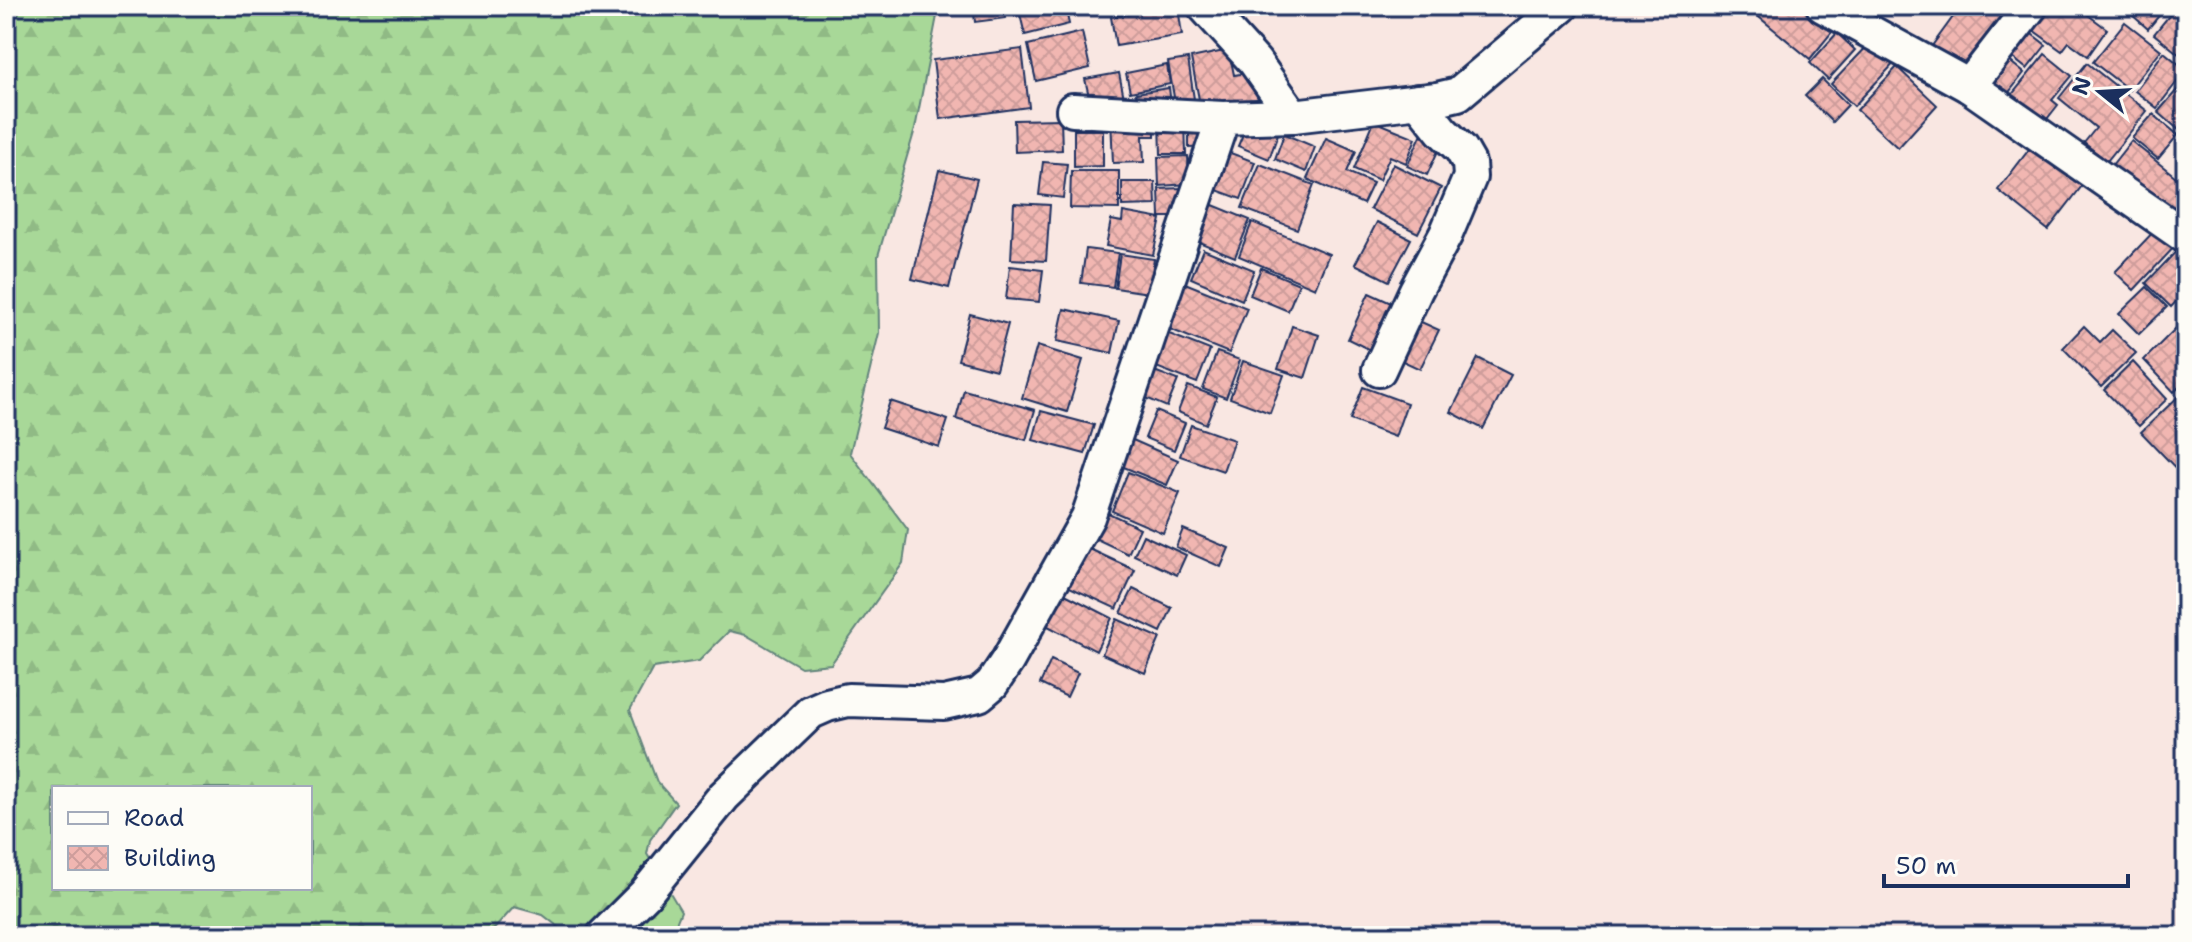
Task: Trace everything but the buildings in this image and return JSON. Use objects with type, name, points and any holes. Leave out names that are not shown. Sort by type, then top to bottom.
[{"type":"street","points":[[1204,6],[1255,62],[1293,116]]},
{"type":"street","points":[[1073,110],[1223,118],[1293,116],[1458,94],[1562,6]]},
{"type":"street","points":[[1823,6],[1969,86],[2186,237]]},
{"type":"street","points":[[1969,86],[2031,6]]},
{"type":"street","points":[[1379,370],[1470,177],[1469,163],[1461,149],[1418,101]]},
{"type":"street","points":[[603,936],[645,894],[724,796],[811,712],[848,700],[944,703],[968,700],[992,684],[1088,517],[1223,118]]},
{"type":"green space","points":[[6,6],[929,6],[937,16],[915,129],[878,256],[879,333],[850,453],[908,530],[903,563],[831,664],[801,667],[746,635],[729,631],[699,661],[653,668],[630,710],[657,782],[676,803],[650,840],[647,854],[681,911],[671,936],[570,936],[543,915],[514,907],[488,936],[6,936]]}]
